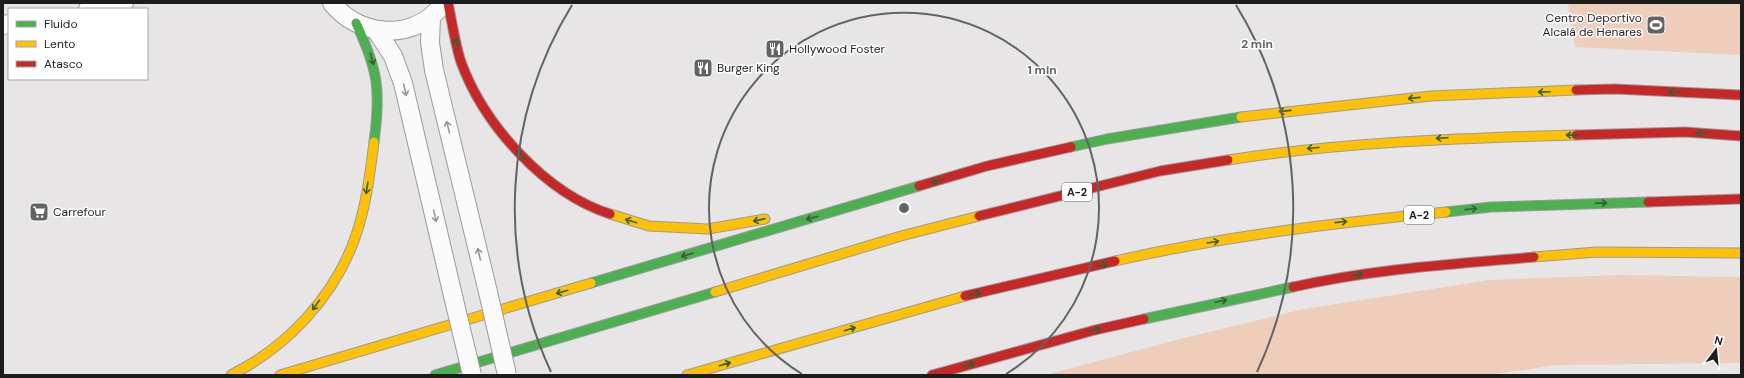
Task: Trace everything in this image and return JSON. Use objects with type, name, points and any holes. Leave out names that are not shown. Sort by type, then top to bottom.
[{"type":"highway","points":[[448,3],[461,62],[480,102],[506,140],[552,183],[595,209],[649,226],[708,229],[773,217]]},
{"type":"highway","points":[[232,375],[243,370],[278,347],[313,311],[336,277],[355,240],[366,197],[377,120],[376,76],[370,51],[356,23]]},
{"type":"highway","points":[[280,375],[987,166],[1107,139],[1267,113],[1431,96],[1615,89],[1741,95]]},
{"type":"highway","name":"A-2","points":[[435,375],[901,236],[1160,171],[1284,151],[1440,138],[1685,132],[1741,136]]},
{"type":"highway","points":[[916,177],[946,168],[987,166]]},
{"type":"highway","name":"A-2","points":[[688,375],[965,296],[1174,248],[1322,224],[1483,208],[1741,199]]},
{"type":"highway","points":[[1665,201],[1718,210]]},
{"type":"highway","points":[[932,375],[1095,330],[1318,281],[1407,268],[1597,252],[1741,254]]},
{"type":"street","points":[[94,8],[124,3]]},
{"type":"street","points":[[332,3],[338,10],[356,23],[376,30],[394,31],[411,28],[431,17],[445,3]]},
{"type":"street","points":[[431,17],[430,43],[434,70],[508,375]]},
{"type":"street","points":[[376,30],[393,56],[403,83],[472,375]]},
{"type":"shaded area","name":"Centro Deportivo Alcalá de Henares","points":[[1568,3],[1741,3],[1741,55],[1575,47]]},
{"type":"shaded area","points":[[1618,275],[1741,277],[1741,363],[1557,365],[1487,375],[1046,375],[1176,340],[1304,309],[1490,280]]},
{"type":"traffic: fast","points":[[356,23],[369,54],[376,81],[377,108],[374,142]]},
{"type":"traffic: fast","points":[[1071,147],[1107,139],[1241,117]]},
{"type":"traffic: fast","points":[[591,283],[919,186]]},
{"type":"traffic: fast","points":[[1446,212],[1491,207],[1648,202]]},
{"type":"traffic: fast","points":[[1144,319],[1293,287]]},
{"type":"traffic: fast","points":[[435,375],[715,292]]},
{"type":"traffic: slow","points":[[1241,117],[1431,96],[1576,90]]},
{"type":"traffic: slow","points":[[1228,160],[1358,145],[1445,139],[1576,135]]},
{"type":"traffic: slow","points":[[231,375],[271,350],[289,335],[306,318],[335,280],[346,260],[359,226],[367,190],[374,142]]},
{"type":"traffic: slow","points":[[1115,261],[1239,237],[1446,212]]},
{"type":"traffic: slow","points":[[610,214],[649,226],[708,229],[765,219]]},
{"type":"traffic: slow","points":[[715,292],[901,236],[979,216]]},
{"type":"traffic: slow","points":[[1534,257],[1597,252],[1741,253]]},
{"type":"traffic: slow","points":[[280,375],[591,283]]},
{"type":"traffic: slow","points":[[687,375],[965,296]]},
{"type":"traffic: jam","points":[[448,3],[461,62],[471,86],[501,132],[520,154],[540,173],[563,190],[586,204],[610,214]]},
{"type":"traffic: jam","points":[[1576,90],[1615,89],[1741,95]]},
{"type":"traffic: jam","points":[[1576,135],[1685,132],[1741,136]]},
{"type":"traffic: jam","points":[[919,186],[987,166],[1071,147]]},
{"type":"traffic: jam","points":[[979,216],[1160,171],[1228,160]]},
{"type":"traffic: jam","points":[[1648,202],[1741,199]]},
{"type":"traffic: jam","points":[[1293,287],[1383,271],[1534,257]]},
{"type":"traffic: jam","points":[[965,296],[1115,261]]},
{"type":"traffic: jam","points":[[932,375],[1095,330],[1144,319]]},
{"type":"place","name":"Centro Deportivo Alcalá de Henares","points":[[1656,25]]},
{"type":"place","name":"Hollywood Foster","points":[[775,49]]},
{"type":"place","name":"Burger King","points":[[703,68]]},
{"type":"place","name":"Carrefour","points":[[39,212]]}]
